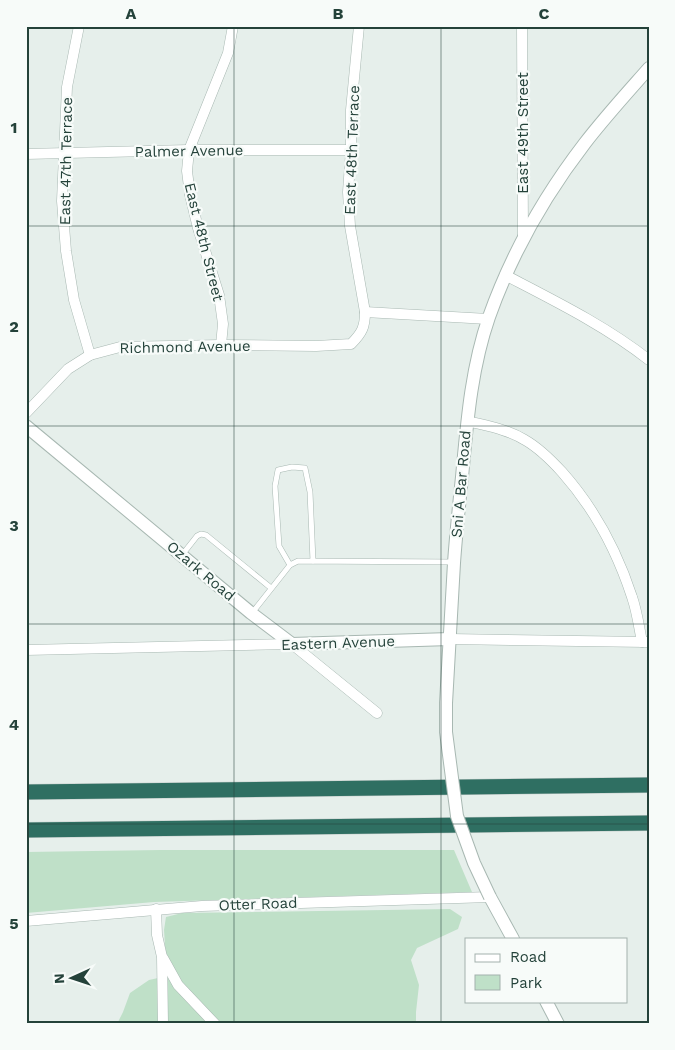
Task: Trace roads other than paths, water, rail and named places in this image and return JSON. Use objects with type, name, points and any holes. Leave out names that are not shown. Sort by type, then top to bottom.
[{"type":"highway","points":[[26,792],[649,785]]},
{"type":"highway","points":[[26,830],[649,823]]},
{"type":"street","name":"East 47th Terrace","points":[[78,26],[67,88],[62,201],[66,251],[74,300],[90,355]]},
{"type":"street","name":"East 48th Street","points":[[221,345],[223,324],[219,295],[198,228],[190,195],[188,171],[189,150],[228,53],[234,26]]},
{"type":"street","name":"East 48th Terrace","points":[[338,345],[351,344],[357,339],[365,325],[365,312],[350,226],[348,192],[351,110],[359,26]]},
{"type":"street","name":"East 49th Street","points":[[522,26],[523,239]]},
{"type":"street","name":"Sni A Bar Road","points":[[511,938],[474,863],[457,816],[446,732],[454,562],[467,421],[475,367],[488,319],[505,275],[548,196],[584,144],[649,68]]},
{"type":"street","name":"Palmer Avenue","points":[[26,154],[189,150],[351,150]]},
{"type":"street","points":[[505,275],[568,308],[635,349],[649,360]]},
{"type":"street","points":[[365,312],[488,319]]},
{"type":"street","name":"Richmond Avenue","points":[[26,413],[68,369],[90,355],[120,347],[338,345]]},
{"type":"street","points":[[467,421],[498,428],[524,440],[548,457],[574,486],[601,524],[619,561],[633,599],[645,642]]},
{"type":"street","name":"Ozark Road","points":[[26,426],[251,613],[377,713]]},
{"type":"street","name":"Eastern Avenue","points":[[26,650],[450,639],[645,642]]},
{"type":"street","name":"Otter Road","points":[[26,921],[202,906],[490,897]]},
{"type":"street","points":[[156,909],[157,935],[162,957],[163,1024]]},
{"type":"street","points":[[162,957],[178,984],[215,1024]]},
{"type":"street","points":[[547,1002],[558,1024]]},
{"type":"lane","points":[[290,565],[279,546],[275,486],[278,470],[292,467],[305,468],[310,492],[314,561]]},
{"type":"lane","points":[[182,555],[197,536],[201,534],[206,535],[271,588]]},
{"type":"lane","points":[[251,613],[290,565],[298,561],[454,562]]}]
